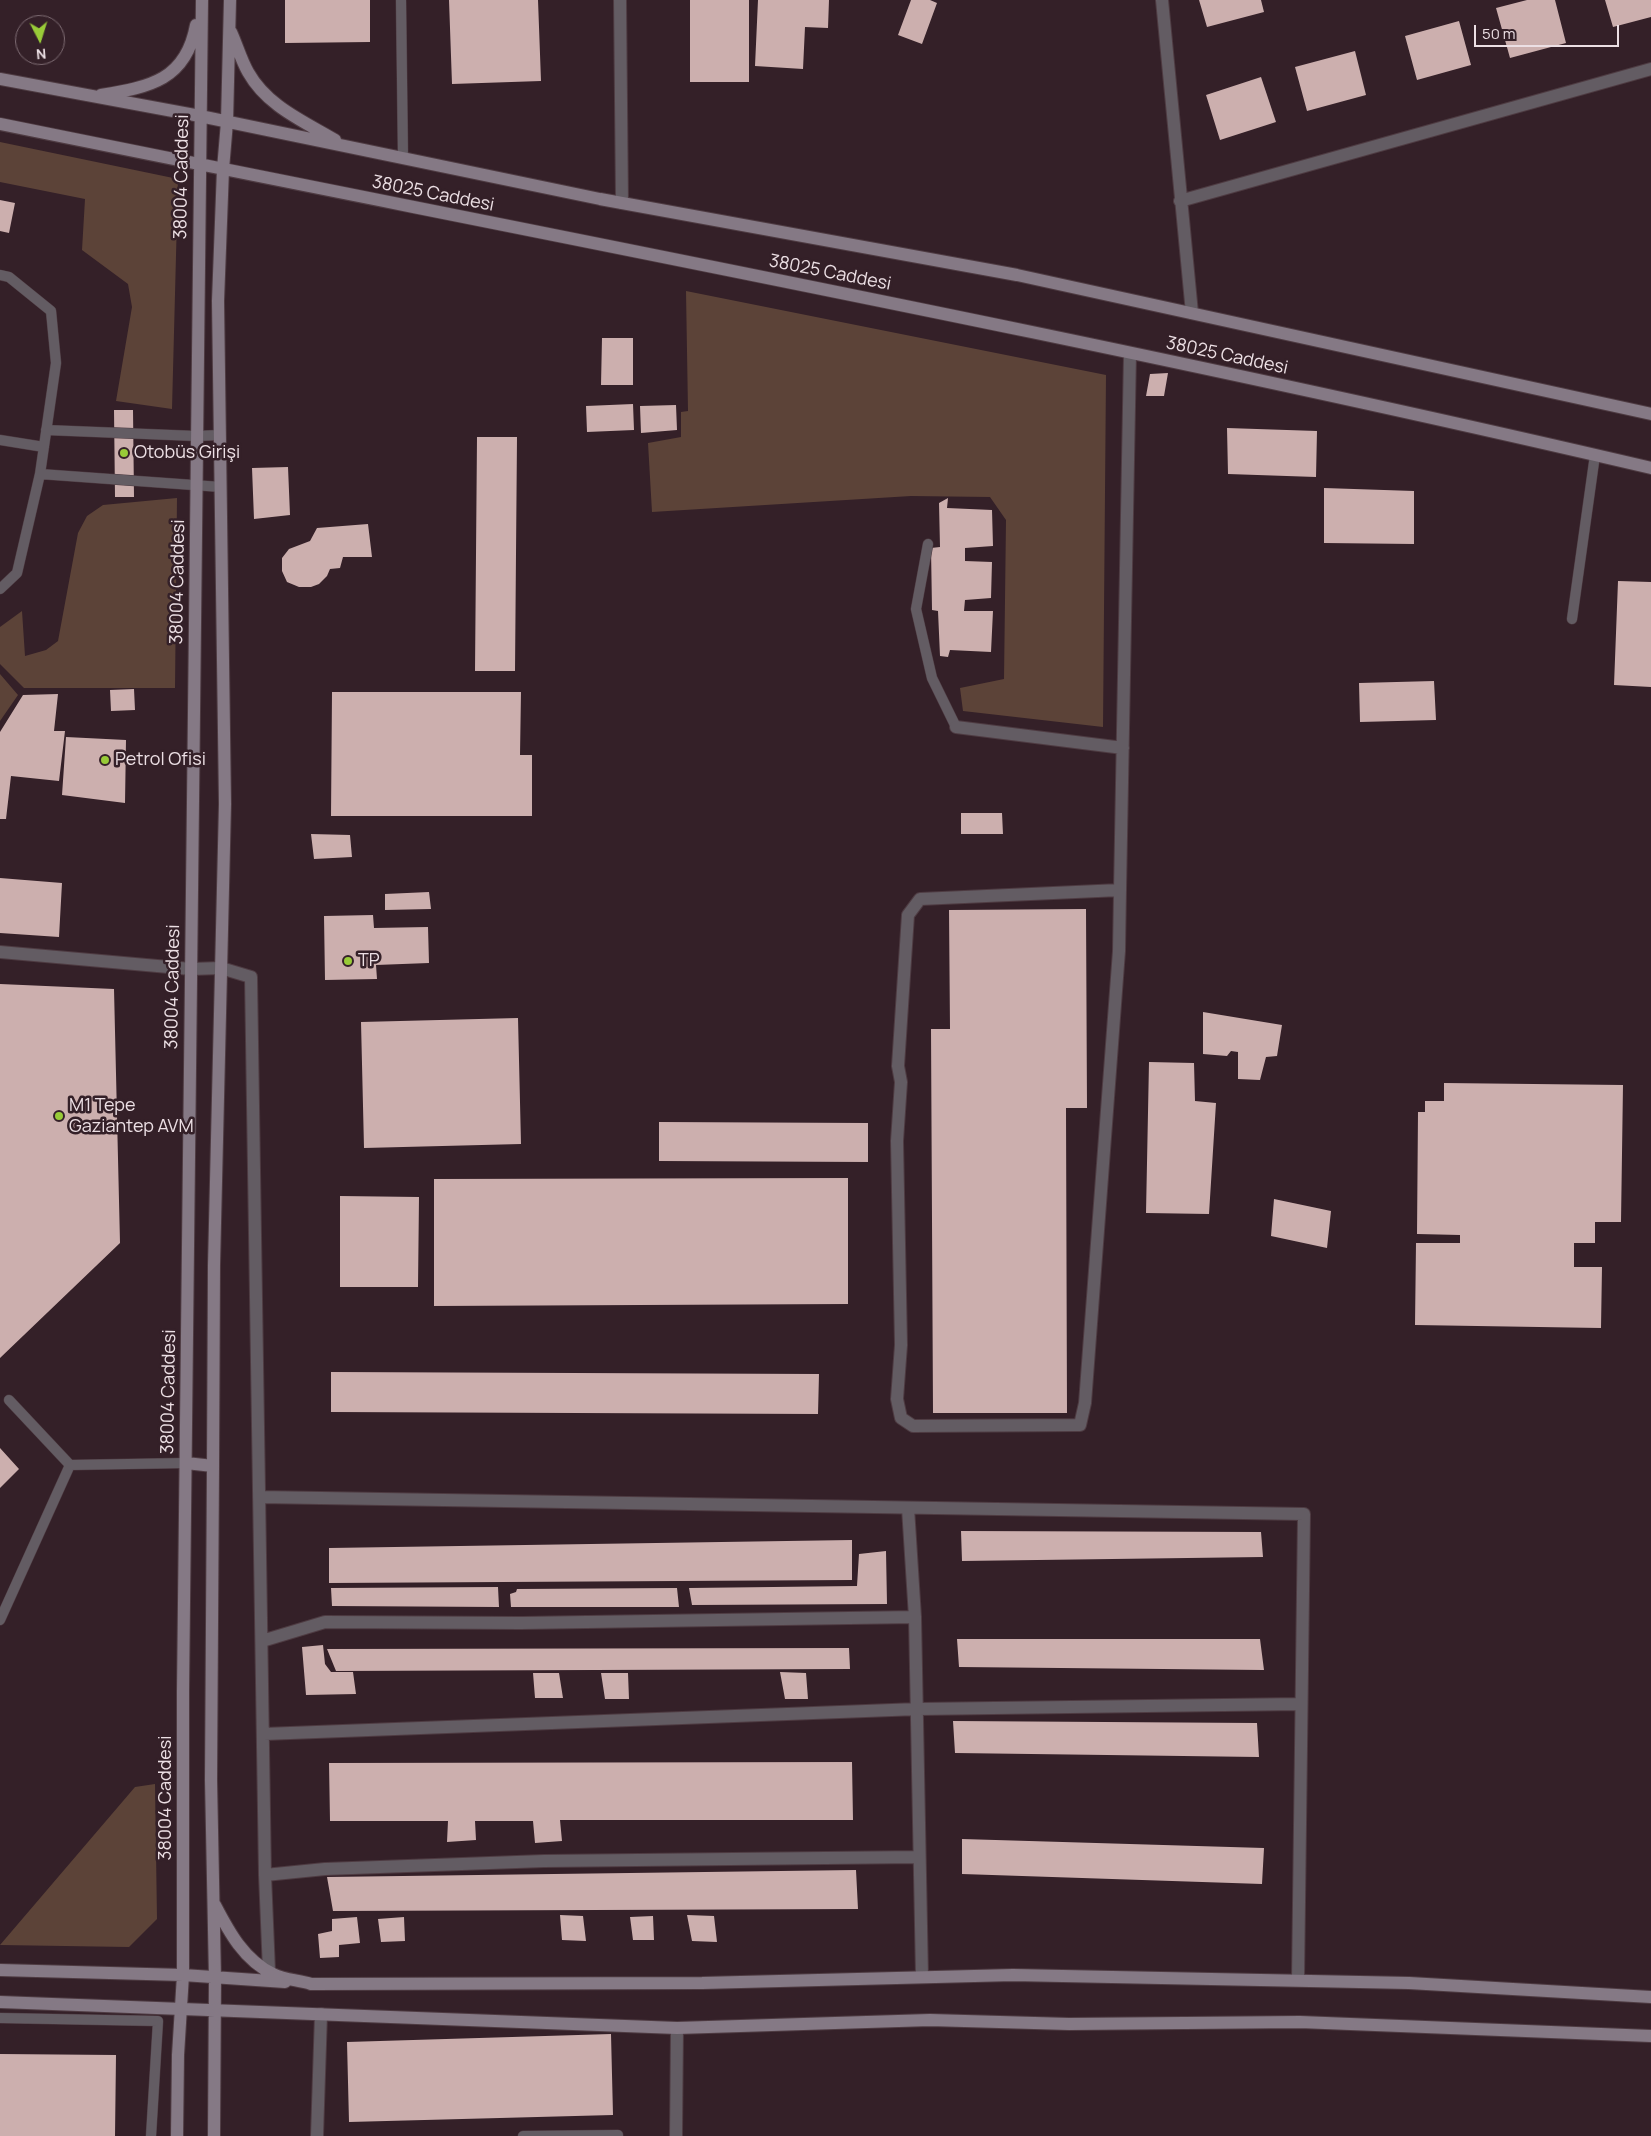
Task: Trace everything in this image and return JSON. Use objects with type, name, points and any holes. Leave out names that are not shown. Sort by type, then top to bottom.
[{"type":"street","points":[[92,96],[134,90],[151,85],[174,70],[186,55],[193,40],[201,0]]},
{"type":"street","name":"38004 Caddesi","points":[[177,2136],[178,2055],[183,1975],[186,1463],[201,0]]},
{"type":"street","points":[[214,2136],[216,1979],[211,1780],[214,1265],[225,804],[218,301],[223,169],[227,122],[230,0]]},
{"type":"street","points":[[620,0],[622,203]]},
{"type":"street","points":[[1162,0],[1192,313]]},
{"type":"street","points":[[229,28],[248,72],[260,89],[280,108],[346,146]]},
{"type":"street","points":[[1180,201],[1651,69]]},
{"type":"street","name":"38025 Caddesi","points":[[0,80],[200,116],[622,203],[1017,275],[1651,414]]},
{"type":"street","name":"38025 Caddesi","points":[[0,124],[936,312],[1414,413],[1651,468]]},
{"type":"street","points":[[1120,890],[920,899],[908,915],[898,1066],[901,1082],[897,1141],[900,1345],[897,1398],[901,1418],[913,1426],[1080,1425],[1085,1403],[1119,951],[1130,353]]},
{"type":"street","points":[[956,728],[1123,748]]},
{"type":"street","points":[[0,952],[191,969],[221,968],[251,977],[265,1875],[269,1971]]},
{"type":"street","points":[[186,1463],[213,1466]]},
{"type":"street","points":[[260,1497],[1304,1514],[1300,1704],[1298,1980]]},
{"type":"street","points":[[908,1508],[916,1617],[922,1977]]},
{"type":"street","points":[[262,1641],[325,1622],[522,1623],[916,1617]]},
{"type":"street","points":[[264,1734],[918,1709],[1300,1704]]},
{"type":"street","points":[[265,1875],[325,1869],[544,1861],[919,1857]]},
{"type":"street","points":[[213,1901],[230,1935],[247,1955],[274,1975],[311,1984]]},
{"type":"street","points":[[0,1970],[183,1975],[216,1979],[311,1984],[702,1983],[1013,1975],[1409,1983],[1651,1997]]},
{"type":"street","points":[[0,2002],[676,2028],[930,2020],[1069,2024],[1300,2022],[1651,2036]]},
{"type":"street","points":[[317,2136],[321,2014]]},
{"type":"street","points":[[676,2028],[676,2136]]},
{"type":"lane","points":[[401,0],[403,158]]},
{"type":"lane","points":[[0,275],[10,277],[51,311],[56,363],[40,474],[17,573],[0,590]]},
{"type":"lane","points":[[46,430],[196,436],[220,435]]},
{"type":"lane","points":[[0,440],[44,447]]},
{"type":"lane","points":[[1572,620],[1595,455]]},
{"type":"lane","points":[[40,474],[197,484],[221,488]]},
{"type":"lane","points":[[928,544],[916,610],[932,678],[956,728]]},
{"type":"lane","points":[[9,1400],[70,1465],[186,1463]]},
{"type":"lane","points":[[0,1620],[70,1465]]},
{"type":"lane","points":[[0,2018],[158,2021],[151,2136]]},
{"type":"lane","points":[[523,2136],[618,2134]]},
{"type":"shaded area","points":[[0,142],[178,179],[172,409],[116,401],[132,307],[128,284],[82,250],[85,199],[0,182]]},
{"type":"shaded area","points":[[686,291],[1106,375],[1103,727],[963,711],[960,688],[1004,679],[1006,520],[990,497],[911,496],[652,512],[648,443],[681,437],[681,412],[688,411]]},
{"type":"shaded area","points":[[177,498],[175,688],[24,688],[0,664],[0,627],[22,611],[25,656],[46,650],[58,641],[78,533],[87,516],[103,505]]},
{"type":"shaded area","points":[[0,674],[18,695],[0,721]]},
{"type":"shaded area","points":[[155,1784],[157,1919],[129,1947],[0,1945],[135,1787]]},
{"type":"building","points":[[285,0],[370,0],[370,42],[285,43]]},
{"type":"building","points":[[449,0],[538,0],[541,81],[452,84]]},
{"type":"building","points":[[690,0],[749,0],[749,82],[690,82]]},
{"type":"building","points":[[758,0],[829,0],[828,28],[805,27],[803,69],[755,66]]},
{"type":"building","points":[[911,0],[930,0],[937,3],[922,44],[898,35]]},
{"type":"building","points":[[1199,0],[1261,0],[1264,12],[1207,27]]},
{"type":"building","points":[[1527,0],[1555,0],[1566,43],[1510,58],[1496,8]]},
{"type":"building","points":[[1605,0],[1651,0],[1651,17],[1613,27]]},
{"type":"building","points":[[1459,21],[1471,65],[1417,80],[1405,36]]},
{"type":"building","points":[[1355,51],[1366,95],[1307,111],[1295,67]]},
{"type":"building","points":[[1261,77],[1276,122],[1220,140],[1206,95]]},
{"type":"building","points":[[0,200],[15,203],[9,233],[0,231]]},
{"type":"building","points":[[602,338],[633,338],[633,385],[601,385]]},
{"type":"building","points":[[1168,373],[1164,396],[1146,396],[1150,374]]},
{"type":"building","points":[[633,404],[634,430],[587,432],[586,406]]},
{"type":"building","points":[[676,405],[677,430],[641,433],[640,406]]},
{"type":"building","name":"Otobüs Girişi","points":[[114,410],[133,410],[134,497],[115,497]]},
{"type":"building","points":[[1227,428],[1317,431],[1316,477],[1228,474]]},
{"type":"building","points":[[477,437],[517,437],[515,671],[475,671]]},
{"type":"building","points":[[288,467],[290,515],[254,519],[252,468]]},
{"type":"building","points":[[1324,488],[1414,491],[1414,544],[1324,543]]},
{"type":"building","points":[[948,498],[947,508],[992,510],[993,546],[965,548],[965,561],[992,562],[991,598],[965,600],[964,611],[993,611],[991,652],[950,650],[948,657],[940,656],[938,611],[932,610],[931,548],[940,547],[939,503]]},
{"type":"building","points":[[368,524],[372,557],[343,557],[340,568],[330,569],[327,576],[319,584],[311,587],[299,587],[287,582],[282,571],[282,558],[289,549],[310,541],[317,528]]},
{"type":"building","points":[[1618,581],[1651,582],[1651,687],[1614,685]]},
{"type":"building","points":[[1434,681],[1436,720],[1360,722],[1359,683]]},
{"type":"building","points":[[134,689],[135,710],[111,711],[110,690]]},
{"type":"building","points":[[332,692],[521,692],[520,755],[532,755],[532,816],[331,816]]},
{"type":"building","points":[[58,694],[54,731],[65,731],[59,781],[11,776],[6,819],[0,819],[0,732],[23,695]]},
{"type":"building","points":[[66,737],[126,740],[125,803],[62,795]]},
{"type":"building","points":[[961,813],[1002,813],[1003,834],[961,834]]},
{"type":"building","points":[[311,834],[350,835],[352,857],[314,859]]},
{"type":"building","points":[[0,878],[62,883],[59,937],[0,933]]},
{"type":"building","points":[[429,892],[431,909],[385,910],[385,894]]},
{"type":"building","points":[[1086,909],[1087,1108],[1066,1108],[1067,1413],[933,1413],[931,1029],[950,1029],[949,910]]},
{"type":"building","points":[[373,915],[374,928],[428,927],[429,963],[376,965],[377,979],[325,980],[324,916]]},
{"type":"building","name":"M1 Tepe Gaziantep AVM","points":[[0,984],[114,989],[120,1243],[0,1358]]},
{"type":"building","points":[[1203,1012],[1282,1025],[1277,1056],[1266,1057],[1260,1080],[1238,1079],[1238,1052],[1231,1051],[1227,1056],[1203,1054]]},
{"type":"building","points":[[518,1018],[521,1144],[364,1148],[361,1022]]},
{"type":"building","points":[[1149,1062],[1194,1063],[1195,1101],[1216,1103],[1209,1214],[1146,1213]]},
{"type":"building","points":[[1444,1083],[1623,1085],[1621,1222],[1595,1222],[1595,1243],[1574,1243],[1574,1267],[1602,1267],[1601,1328],[1415,1325],[1416,1243],[1460,1243],[1460,1235],[1417,1234],[1418,1112],[1425,1112],[1425,1101],[1444,1101]]},
{"type":"building","points":[[659,1122],[868,1123],[868,1162],[659,1161]]},
{"type":"building","points":[[848,1178],[848,1304],[434,1306],[434,1179]]},
{"type":"building","points":[[340,1196],[419,1197],[418,1287],[340,1287]]},
{"type":"building","points":[[1274,1199],[1331,1211],[1327,1248],[1271,1236]]},
{"type":"building","points":[[331,1372],[819,1374],[818,1414],[331,1412]]},
{"type":"building","points":[[0,1448],[19,1469],[0,1488]]},
{"type":"building","points":[[961,1531],[1261,1532],[1263,1557],[962,1561]]},
{"type":"building","points":[[852,1540],[852,1580],[329,1583],[329,1548]]},
{"type":"building","points":[[886,1551],[887,1604],[692,1605],[689,1588],[857,1586],[859,1554]]},
{"type":"building","points":[[498,1587],[499,1607],[332,1606],[331,1588]]},
{"type":"building","points":[[677,1588],[679,1607],[511,1607],[510,1594],[516,1592],[517,1589]]},
{"type":"building","points":[[957,1639],[1260,1639],[1264,1670],[959,1667]]},
{"type":"building","points":[[323,1645],[325,1664],[331,1672],[353,1672],[356,1694],[306,1695],[302,1647]]},
{"type":"building","points":[[849,1648],[850,1669],[336,1671],[327,1649]]},
{"type":"building","points":[[780,1672],[806,1673],[808,1699],[785,1699]]},
{"type":"building","points":[[533,1673],[559,1673],[563,1698],[535,1698]]},
{"type":"building","points":[[601,1673],[628,1673],[629,1699],[605,1699]]},
{"type":"building","points":[[953,1721],[1257,1723],[1259,1757],[955,1753]]},
{"type":"building","points":[[852,1762],[853,1820],[560,1820],[562,1841],[535,1843],[533,1821],[475,1821],[476,1840],[447,1842],[448,1821],[330,1821],[329,1763]]},
{"type":"building","points":[[962,1839],[1264,1848],[1262,1884],[962,1874]]},
{"type":"building","points":[[856,1870],[858,1909],[333,1911],[327,1877]]},
{"type":"building","points":[[560,1915],[583,1916],[586,1941],[562,1940]]},
{"type":"building","points":[[687,1915],[714,1916],[717,1942],[692,1941]]},
{"type":"building","points":[[653,1916],[654,1940],[633,1940],[630,1917]]},
{"type":"building","points":[[357,1917],[360,1943],[339,1945],[339,1957],[320,1958],[318,1934],[332,1931],[332,1919]]},
{"type":"building","points":[[404,1917],[405,1941],[381,1942],[378,1919]]},
{"type":"building","points":[[611,2034],[613,2115],[349,2122],[347,2042]]},
{"type":"building","points":[[0,2054],[116,2055],[115,2136],[0,2136]]},
{"type":"place","name":"Otobüs Girişi","points":[[124,453]]},
{"type":"place","name":"Petrol Ofisi","points":[[105,760]]},
{"type":"place","name":"TP","points":[[348,961]]},
{"type":"place","name":"M1 Tepe Gaziantep AVM","points":[[59,1116]]}]
